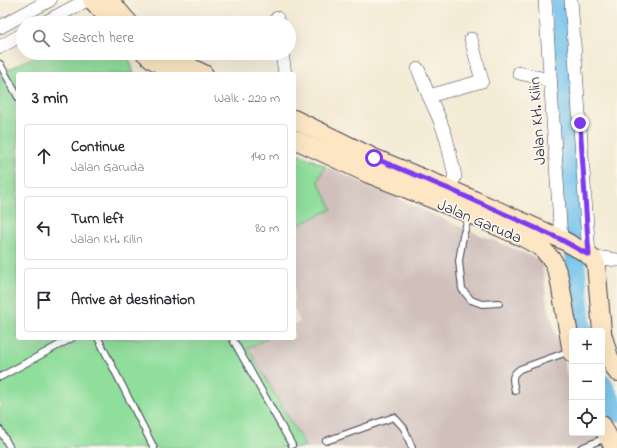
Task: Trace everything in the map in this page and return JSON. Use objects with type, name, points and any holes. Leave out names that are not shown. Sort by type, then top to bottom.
[{"type":"main road","points":[[92,0],[107,16]]},
{"type":"main road","points":[[109,0],[123,16]]},
{"type":"main road","points":[[154,60],[173,72]]},
{"type":"main road","points":[[178,60],[200,72]]},
{"type":"main road","name":"Jalan Garuda","points":[[296,120],[374,158],[449,189],[562,240],[589,256]]},
{"type":"main road","name":"Jalan Garuda","points":[[296,140],[369,174],[470,214],[541,247],[554,261],[560,277],[569,333]]},
{"type":"main road","points":[[589,256],[596,264],[602,328]]},
{"type":"main road","points":[[605,343],[609,357],[617,372]]},
{"type":"street","points":[[20,16],[50,0]]},
{"type":"street","points":[[57,16],[87,0]]},
{"type":"street","name":"Jalan KH. Kilin","points":[[545,0],[562,240]]},
{"type":"street","points":[[571,0],[589,256],[617,260]]},
{"type":"street","points":[[0,27],[16,18]]},
{"type":"street","points":[[0,47],[16,38]]},
{"type":"street","points":[[429,96],[482,81],[471,39]]},
{"type":"street","points":[[283,60],[285,72]]},
{"type":"street","points":[[418,69],[446,137],[455,176],[449,189]]},
{"type":"street","points":[[519,73],[550,80]]},
{"type":"lane","points":[[0,64],[16,93]]},
{"type":"lane","points":[[470,214],[463,236],[459,262],[462,289],[471,300],[482,304],[498,303]]},
{"type":"lane","points":[[0,377],[68,340]]},
{"type":"lane","points":[[99,340],[154,448]]},
{"type":"lane","points":[[233,340],[292,445]]},
{"type":"lane","points":[[515,390],[512,378],[520,369],[569,353]]},
{"type":"lane","points":[[326,441],[394,417],[404,428],[412,448]]},
{"type":"lane","points":[[0,430],[10,448]]},
{"type":"lane","points":[[581,448],[608,437]]},
{"type":"shaded area","points":[[325,166],[461,227],[542,260],[546,298],[569,383],[569,436],[598,436],[604,448],[300,448],[305,446],[248,348],[264,340],[296,340],[296,324],[300,322],[296,313],[296,226],[332,209],[318,181]]},
{"type":"green space","points":[[27,60],[129,60],[133,72],[16,72],[16,340],[264,340],[248,348],[305,446],[300,448],[0,448],[0,74]]},
{"type":"green space","points":[[297,153],[325,166],[318,181],[332,209],[296,226]]},
{"type":"waterway","points":[[560,0],[576,269],[582,328]]},
{"type":"waterway","points":[[605,390],[617,412]]},
{"type":"route","points":[[374,158],[449,189],[560,239],[589,255],[580,123]]}]
